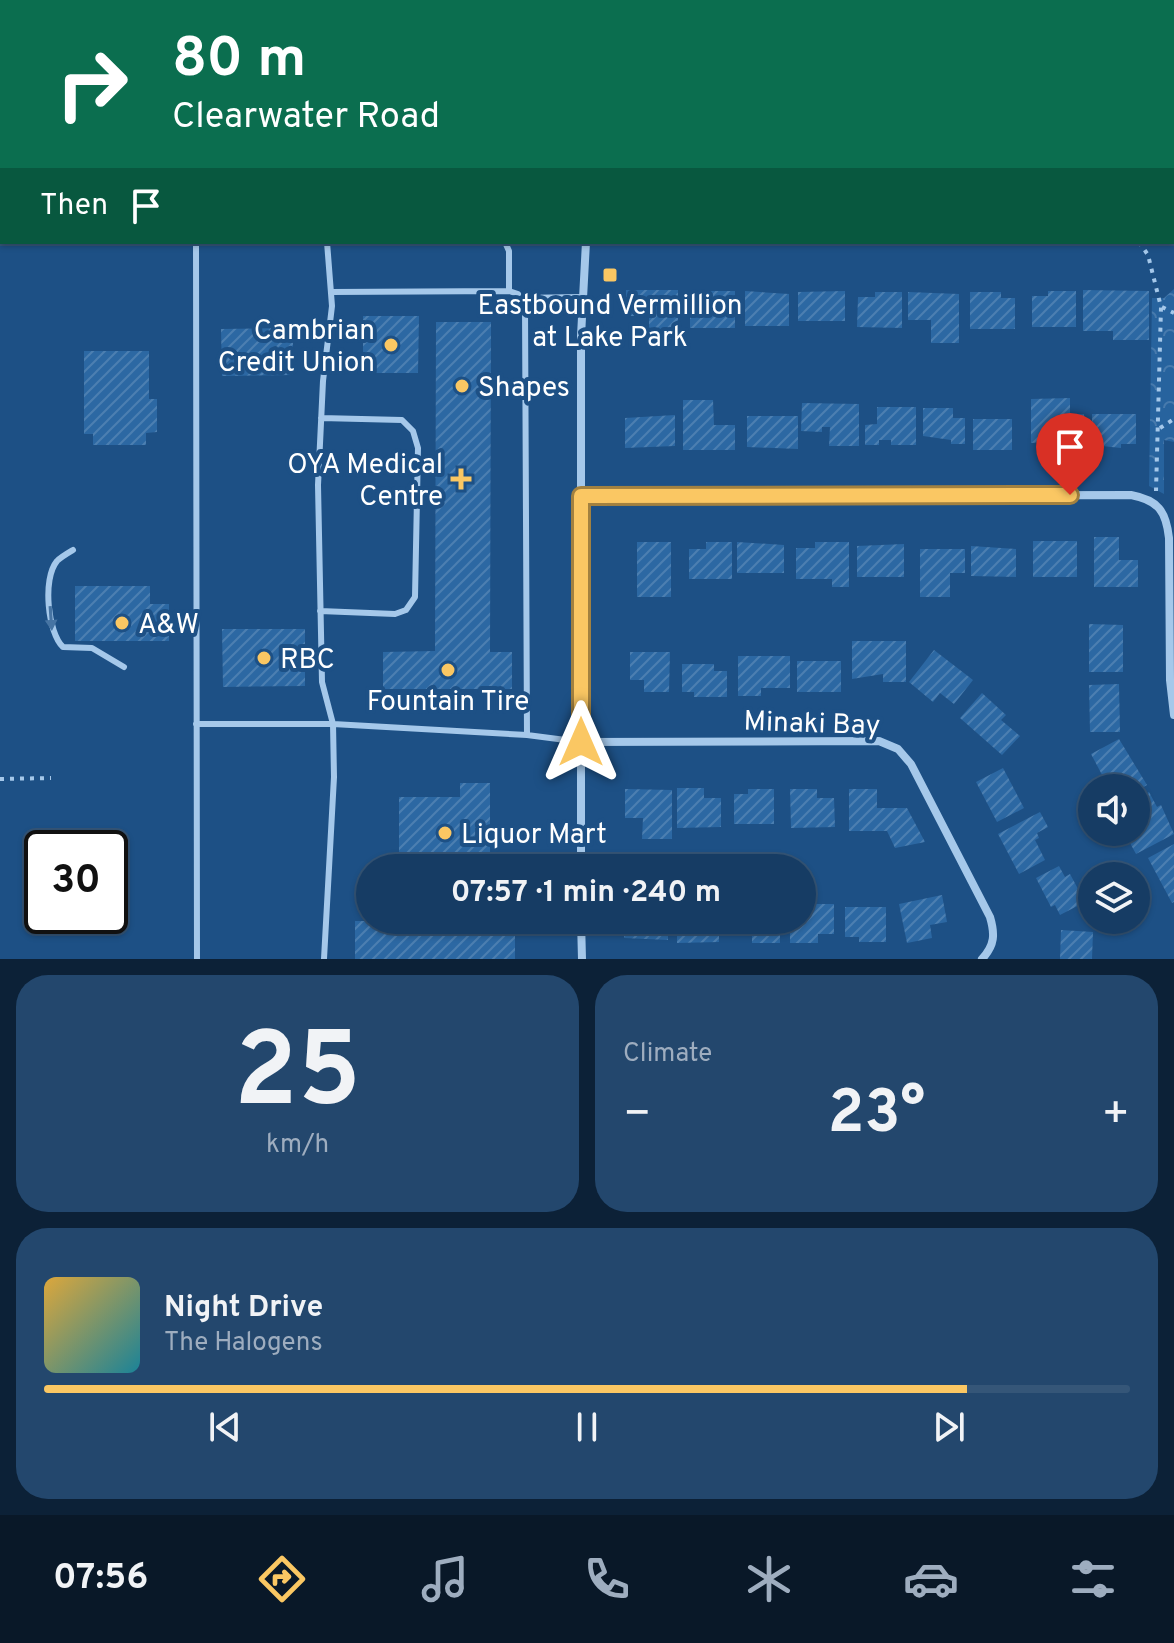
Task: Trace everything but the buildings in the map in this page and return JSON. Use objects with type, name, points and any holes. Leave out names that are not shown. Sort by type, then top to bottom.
[{"type":"street","points":[[581,854],[582,297],[586,244]]},
{"type":"street","points":[[581,496],[1131,495],[1153,500],[1167,519],[1169,538],[1170,680],[1174,715]]},
{"type":"street","name":"Minaki Bay","points":[[581,742],[879,741],[898,749],[911,764],[990,917],[995,935],[982,959]]},
{"type":"street","points":[[581,934],[582,959]]},
{"type":"lane","points":[[196,244],[197,959]]},
{"type":"lane","points":[[324,959],[334,791],[333,724],[322,682],[320,611],[321,418],[331,292],[328,244]]},
{"type":"lane","points":[[506,244],[509,251],[509,291]]},
{"type":"lane","points":[[331,292],[509,291],[520,298],[525,306],[527,735]]},
{"type":"lane","points":[[520,298],[582,297]]},
{"type":"lane","points":[[320,611],[395,614],[406,610],[415,597],[418,448],[413,431],[402,420],[321,418]]},
{"type":"lane","points":[[73,550],[57,562],[51,572],[51,631],[63,647],[92,648],[124,667]]},
{"type":"lane","points":[[196,724],[333,724],[527,735],[581,742]]},
{"type":"path","points":[[1140,244],[1148,255],[1161,307],[1158,483],[1153,500]]},
{"type":"path","points":[[1161,307],[1174,313]]},
{"type":"path","points":[[1160,428],[1174,419]]},
{"type":"path","points":[[0,779],[51,778]]},
{"type":"green space","points":[[1174,289],[1174,442],[1164,440],[1164,494],[1149,486],[1152,298],[1164,298]]},
{"type":"place","name":"Eastbound Vermillion at Lake Park","points":[[610,275]]},
{"type":"place","name":"Cambrian Credit Union","points":[[391,345]]},
{"type":"place","name":"Shapes","points":[[462,386]]},
{"type":"place","name":"OYA Medical Centre","points":[[461,479]]},
{"type":"place","name":"A&W","points":[[122,623]]},
{"type":"place","name":"RBC","points":[[264,658]]},
{"type":"place","name":"Fountain Tire","points":[[448,670]]},
{"type":"place","name":"Liquor Mart","points":[[445,833]]},
{"type":"route","points":[[581,742],[581,496],[1070,495]]}]
